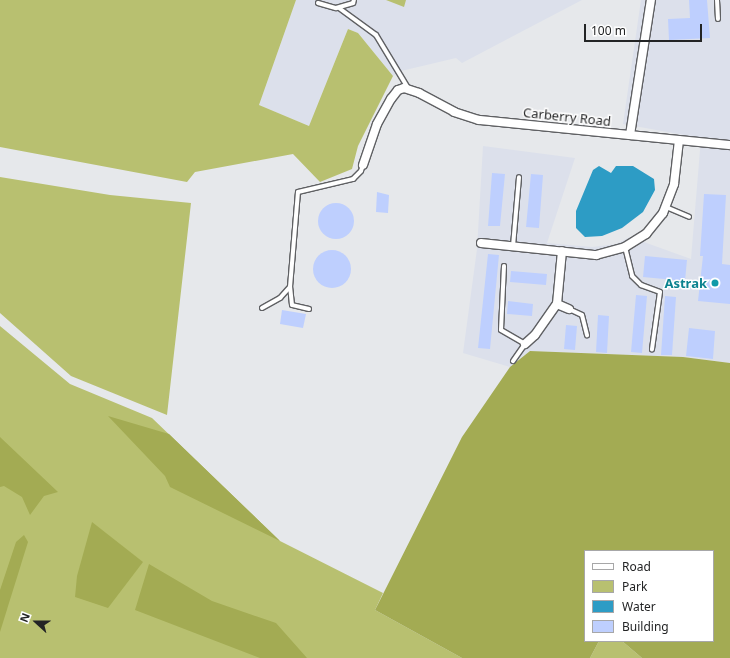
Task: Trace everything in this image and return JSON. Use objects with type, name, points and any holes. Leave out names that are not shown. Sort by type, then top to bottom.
[{"type":"street","points":[[630,135],[651,0]]},
{"type":"street","points":[[363,165],[377,124],[390,99],[398,90],[409,88]]},
{"type":"street","name":"Carberry Road","points":[[409,88],[454,112],[479,120],[730,145]]},
{"type":"street","points":[[481,243],[596,255],[625,247],[646,234],[665,207],[674,184],[679,140]]},
{"type":"street","points":[[525,344],[535,335],[557,304],[562,251]]},
{"type":"street","points":[[557,304],[569,309]]},
{"type":"lane","points":[[339,8],[353,3],[354,0]]},
{"type":"lane","points":[[717,0],[718,19]]},
{"type":"lane","points":[[318,3],[339,8],[376,35],[409,88]]},
{"type":"lane","points":[[309,309],[292,306],[290,287],[298,192],[353,179],[361,171],[363,165]]},
{"type":"lane","points":[[513,246],[519,176]]},
{"type":"lane","points":[[665,207],[689,217]]},
{"type":"lane","points":[[625,247],[632,276],[641,285],[660,292],[652,349]]},
{"type":"lane","points":[[504,266],[501,330],[525,344],[513,361]]},
{"type":"lane","points":[[262,308],[280,298],[290,287]]},
{"type":"lane","points":[[569,309],[582,315],[587,335]]},
{"type":"shaded area","points":[[296,0],[582,0],[462,63],[456,58],[401,71],[393,76],[358,33],[348,29],[309,126],[259,105]]},
{"type":"shaded area","points":[[641,0],[730,0],[730,363],[683,357],[530,351],[510,367],[463,353],[477,249],[483,146],[575,158],[547,243],[592,247],[616,244],[630,237],[691,259],[701,138],[623,124]]},
{"type":"green space","points":[[0,0],[296,0],[259,105],[309,126],[348,29],[358,33],[393,76],[358,146],[352,169],[320,182],[293,154],[195,172],[187,182],[0,147]]},
{"type":"green space","points":[[386,0],[406,0],[404,7]]},
{"type":"green space","points":[[0,177],[110,195],[191,203],[167,415],[71,376],[0,313]]},
{"type":"green space","points":[[0,326],[70,384],[152,418],[280,541],[383,593],[375,610],[462,658],[0,658]]},
{"type":"green space","points":[[530,351],[683,357],[730,363],[730,658],[642,658],[623,642],[714,642],[714,550],[584,550],[584,642],[598,642],[590,658],[462,658],[375,610],[462,437],[510,367]]},
{"type":"green space","points":[[108,416],[169,434],[280,541],[170,487],[165,476]]},
{"type":"green space","points":[[0,437],[58,492],[44,496],[30,515],[22,497],[4,486],[0,487]]},
{"type":"green space","points":[[92,522],[143,562],[108,608],[75,597],[77,576]]},
{"type":"green space","points":[[24,535],[28,542],[0,632],[0,590],[16,542]]},
{"type":"green space","points":[[149,564],[212,601],[276,623],[307,658],[260,658],[135,610]]},
{"type":"green space","points":[[598,642],[623,642],[642,658],[590,658]]},
{"type":"water","points":[[599,166],[611,173],[616,166],[633,166],[654,179],[655,190],[643,212],[622,228],[602,236],[585,237],[576,228],[576,211],[593,170]]},
{"type":"building","points":[[689,0],[707,0],[710,38],[669,40],[668,19],[690,18]]},
{"type":"building","points":[[492,173],[505,174],[500,226],[488,226]]},
{"type":"building","points":[[531,174],[543,175],[539,228],[526,227]]},
{"type":"building","points":[[377,192],[389,195],[388,213],[376,212]]},
{"type":"building","points":[[704,194],[726,195],[722,264],[730,265],[730,304],[698,301],[703,256],[700,256]]},
{"type":"building","points":[[340,203],[349,208],[353,214],[353,228],[349,234],[340,239],[332,239],[323,234],[319,228],[318,217],[323,208],[329,204]]},
{"type":"building","points":[[332,250],[345,256],[351,269],[345,282],[332,288],[319,282],[313,269],[319,256]]},
{"type":"building","points":[[488,254],[499,255],[490,349],[478,348]]},
{"type":"building","points":[[645,256],[687,260],[685,281],[643,277]]},
{"type":"building","points":[[511,271],[547,274],[546,285],[510,282]]},
{"type":"building","points":[[636,295],[647,296],[642,353],[631,352]]},
{"type":"building","points":[[665,296],[676,297],[672,355],[661,355]]},
{"type":"building","points":[[508,301],[533,304],[532,316],[507,314]]},
{"type":"building","points":[[282,310],[306,314],[303,328],[280,324]]},
{"type":"building","points":[[598,315],[609,316],[607,353],[596,352]]},
{"type":"building","points":[[566,325],[577,326],[575,350],[564,349]]},
{"type":"building","points":[[689,328],[715,331],[713,359],[686,356]]},
{"type":"place","name":"Astrak","points":[[715,283]]}]
